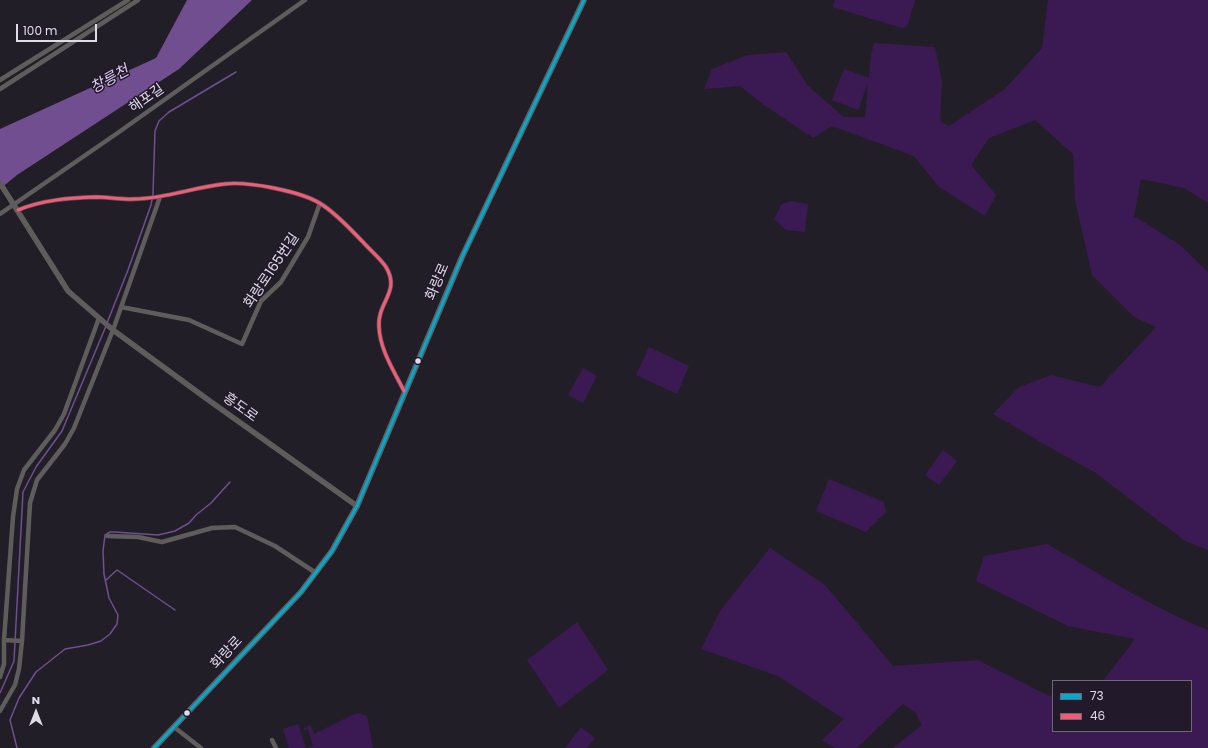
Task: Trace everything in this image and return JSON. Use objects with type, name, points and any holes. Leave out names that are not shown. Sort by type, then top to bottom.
[{"type":"main road","name":"화랑로","points":[[154,748],[301,592],[332,551],[357,506],[404,391],[462,257],[584,0]]},
{"type":"street","points":[[0,80],[128,0]]},
{"type":"street","points":[[0,89],[138,0]]},
{"type":"street","name":"해포길","points":[[0,214],[119,132],[305,0]]},
{"type":"street","points":[[0,183],[68,290],[100,319],[56,430],[24,470],[17,489],[13,517],[4,640],[4,664],[0,677]]},
{"type":"street","points":[[18,210],[32,204],[62,199],[96,197],[135,199],[148,198],[225,184],[243,184],[276,189],[305,196],[320,203],[345,224],[385,265],[390,276],[392,284],[382,308],[379,326],[381,340],[386,354],[404,391]]},
{"type":"street","points":[[0,711],[15,685],[19,669],[30,503],[37,480],[65,444],[74,428],[121,307],[158,197]]},
{"type":"street","name":"화랑로165번길","points":[[121,307],[190,320],[242,344],[262,301],[281,282],[308,237],[320,203]]},
{"type":"street","name":"흥도로","points":[[100,319],[207,399],[357,506]]},
{"type":"street","points":[[107,536],[138,537],[162,542],[212,528],[235,526],[275,546],[316,573]]},
{"type":"street","points":[[4,640],[22,641]]},
{"type":"street","points":[[174,727],[201,748]]},
{"type":"street","points":[[272,740],[276,748]]},
{"type":"shaded area","points":[[835,0],[915,0],[908,24],[906,27],[902,28],[833,7]]},
{"type":"shaded area","points":[[1048,0],[1208,0],[1208,203],[1184,188],[1141,179],[1134,216],[1180,245],[1208,272],[1208,550],[1185,541],[1096,473],[993,414],[1019,387],[1051,375],[1100,387],[1156,327],[1134,317],[1092,275],[1075,200],[1073,154],[1035,120],[989,138],[971,165],[996,195],[985,216],[939,187],[914,156],[832,126],[813,138],[761,103],[740,86],[704,89],[712,69],[748,55],[786,52],[808,86],[844,117],[865,117],[868,83],[858,110],[832,100],[844,69],[869,78],[871,55],[874,43],[935,47],[942,81],[940,121],[949,126],[1005,89],[1042,48]]},
{"type":"shaded area","points":[[792,201],[808,204],[805,232],[786,230],[774,219],[782,204]]},
{"type":"shaded area","points":[[649,347],[689,366],[677,394],[636,375]]},
{"type":"shaded area","points":[[583,368],[597,376],[583,403],[568,395]]},
{"type":"shaded area","points":[[943,450],[957,461],[939,485],[925,475]]},
{"type":"shaded area","points":[[829,479],[884,502],[886,512],[866,532],[816,511]]},
{"type":"shaded area","points":[[1047,544],[1146,601],[1208,630],[1208,748],[893,748],[922,725],[915,712],[903,704],[857,748],[835,748],[822,740],[844,719],[778,676],[701,649],[720,611],[770,548],[825,585],[893,666],[978,660],[1049,696],[1052,695],[1052,732],[1192,732],[1192,680],[1104,680],[1135,639],[1068,626],[976,581],[984,556]]},
{"type":"shaded area","points":[[577,622],[608,670],[559,708],[527,660]]},
{"type":"shaded area","points":[[358,713],[367,716],[373,748],[307,748],[313,746],[308,729],[304,730],[304,728],[310,725],[314,734]]},
{"type":"shaded area","points":[[298,724],[306,748],[289,748],[283,729]]},
{"type":"shaded area","points":[[581,727],[595,738],[587,748],[565,748]]},
{"type":"water","name":"창릉천","points":[[187,0],[252,0],[179,69],[17,175],[0,189],[0,129],[156,58]]},
{"type":"waterway","points":[[107,323],[151,205],[153,194],[155,131],[159,121],[169,112],[236,72]]},
{"type":"waterway","points":[[0,693],[14,661],[23,492],[36,467],[62,431],[106,326]]},
{"type":"waterway","points":[[17,748],[10,720],[19,698],[36,672],[65,649],[101,641],[110,634],[117,624],[118,615],[109,598],[104,574],[103,551],[105,535],[110,532],[158,535],[175,531],[189,523],[196,515],[211,503],[230,482]]},
{"type":"waterway","points":[[106,580],[117,570],[175,610]]},
{"type":"transit line","name":"73","points":[[154,748],[301,592],[332,551],[357,506],[462,257],[584,0]]},
{"type":"transit line","name":"46","points":[[18,210],[36,204],[66,199],[95,197],[124,199],[157,197],[234,183],[274,188],[312,199],[338,217],[386,267],[391,283],[390,290],[379,318],[380,336],[388,360],[404,391]]}]
